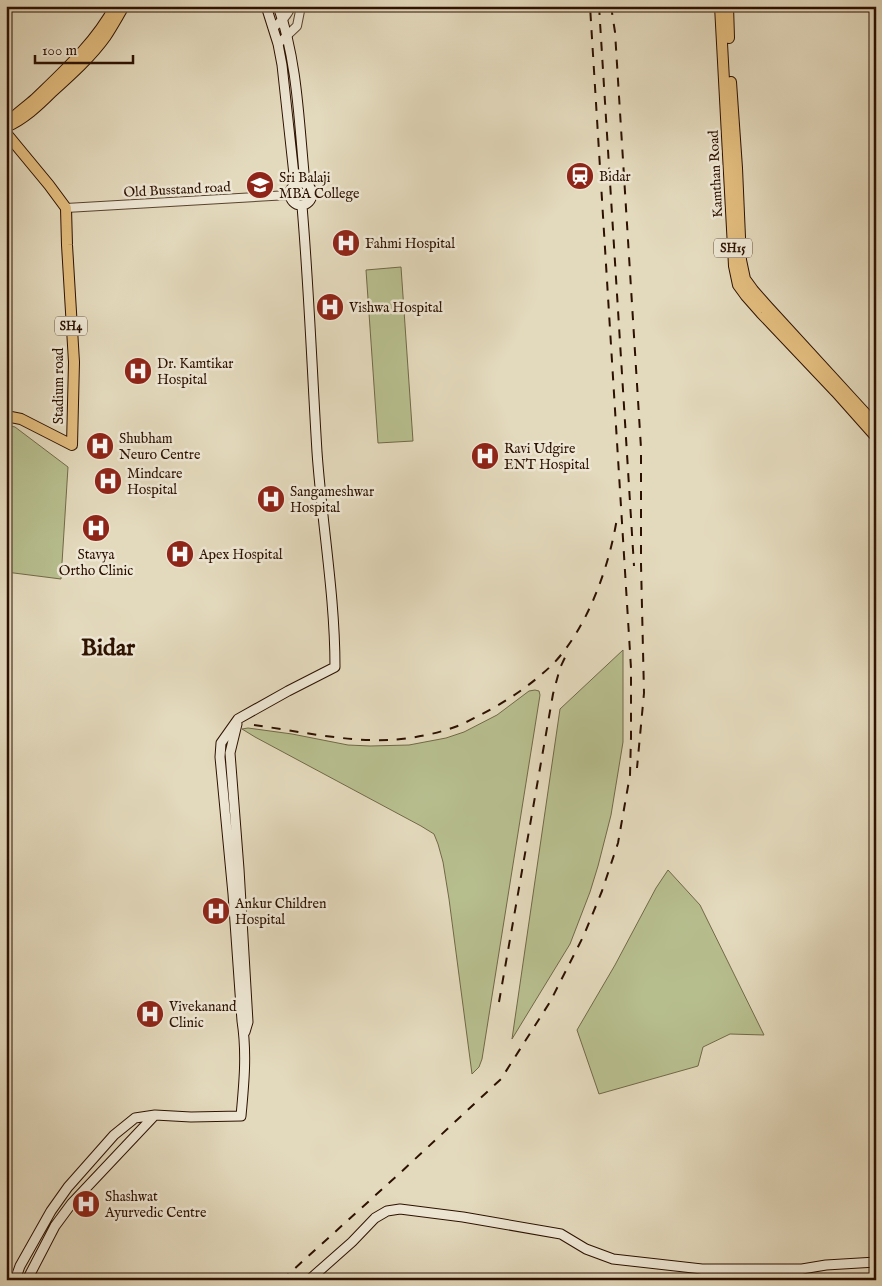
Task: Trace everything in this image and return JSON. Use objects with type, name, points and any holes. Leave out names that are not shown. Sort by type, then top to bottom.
[{"type":"main road","points":[[6,126],[14,116],[33,101],[86,48],[116,6]]},
{"type":"main road","points":[[6,126],[19,121],[78,68],[105,36],[124,6]]},
{"type":"main road","points":[[266,6],[278,44],[282,65],[295,184]]},
{"type":"main road","points":[[278,6],[293,62],[305,183]]},
{"type":"main road","name":"Kamthan Road","points":[[720,6],[734,266],[738,285],[760,313],[836,392],[876,425]]},
{"type":"main road","name":"Kamthan Road","points":[[728,6],[741,260],[745,279],[859,412],[876,437]]},
{"type":"main road","points":[[6,133],[66,208]]},
{"type":"main road","points":[[305,183],[310,188],[312,194],[310,202],[302,206],[293,203],[289,195],[290,189],[295,184],[305,183]]},
{"type":"main road","points":[[15,1280],[20,1266],[68,1187],[114,1135],[136,1118],[155,1115],[191,1117],[241,1116],[246,1062],[244,1036],[248,1022],[230,753],[238,719],[335,667],[335,633],[317,452],[308,270],[302,206]]},
{"type":"main road","name":"Stadium road","points":[[6,416],[21,419],[72,444],[74,362],[66,208]]},
{"type":"main road","points":[[27,1280],[55,1226],[72,1203],[155,1115]]},
{"type":"main road","points":[[309,1280],[352,1242],[375,1218],[387,1211],[400,1209],[463,1217],[561,1234],[586,1248],[614,1259],[696,1268],[802,1269],[826,1265],[876,1262]]},
{"type":"street","points":[[273,28],[290,11],[291,6]]},
{"type":"street","points":[[278,44],[297,26],[301,6]]},
{"type":"street","name":"Old Busstand road","points":[[66,208],[289,195]]},
{"type":"green space","points":[[401,267],[413,441],[378,443],[366,270]]},
{"type":"green space","points":[[6,425],[15,427],[68,467],[61,579],[6,572]]},
{"type":"green space","points":[[623,650],[623,742],[611,815],[598,866],[570,944],[512,1039],[560,709]]},
{"type":"green space","points":[[529,691],[539,691],[540,695],[482,1059],[479,1067],[472,1074],[449,899],[443,862],[434,834],[242,729],[248,728],[292,734],[348,745],[409,745],[446,738],[464,732],[497,715]]},
{"type":"green space","points":[[668,870],[700,905],[764,1035],[730,1034],[703,1047],[698,1066],[599,1094],[577,1030],[615,965],[656,888]]},
{"type":"railway","points":[[282,1280],[501,1079],[550,1002],[584,935],[602,891],[618,843],[630,775],[631,668],[590,6]]},
{"type":"railway","points":[[599,6],[634,566]]},
{"type":"railway","points":[[611,6],[615,32],[641,448],[644,693],[637,768]]},
{"type":"railway","points":[[254,725],[339,738],[398,739],[444,731],[499,705],[518,693],[552,665],[576,634],[595,597],[608,557],[617,518]]},
{"type":"railway","points":[[499,1002],[553,694],[560,668],[568,651]]},
{"type":"place","name":"Bidar","points":[[580,176]]},
{"type":"place","name":"Sri Balaji MBA College","points":[[260,185]]},
{"type":"place","name":"Fahmi Hospital","points":[[346,243]]},
{"type":"place","name":"Vishwa Hospital","points":[[330,307]]},
{"type":"place","name":"Dr. Kamtikar Hospital","points":[[138,371]]},
{"type":"place","name":"Shubham Neuro Centre","points":[[100,446]]},
{"type":"place","name":"Ravi Udgire ENT Hospital","points":[[485,456]]},
{"type":"place","name":"Mindcare Hospital","points":[[108,481]]},
{"type":"place","name":"Sangameshwar Hospital","points":[[271,499]]},
{"type":"place","name":"Stavya Ortho Clinic","points":[[96,528]]},
{"type":"place","name":"Apex Hospital","points":[[180,554]]},
{"type":"place","name":"Ankur Children Hospital","points":[[216,911]]},
{"type":"place","name":"Vivekanand Clinic","points":[[150,1014]]},
{"type":"place","name":"Shashwat Ayurvedic Centre","points":[[86,1204]]},
{"type":"district","name":"Bidar","points":[[108,647]]}]
